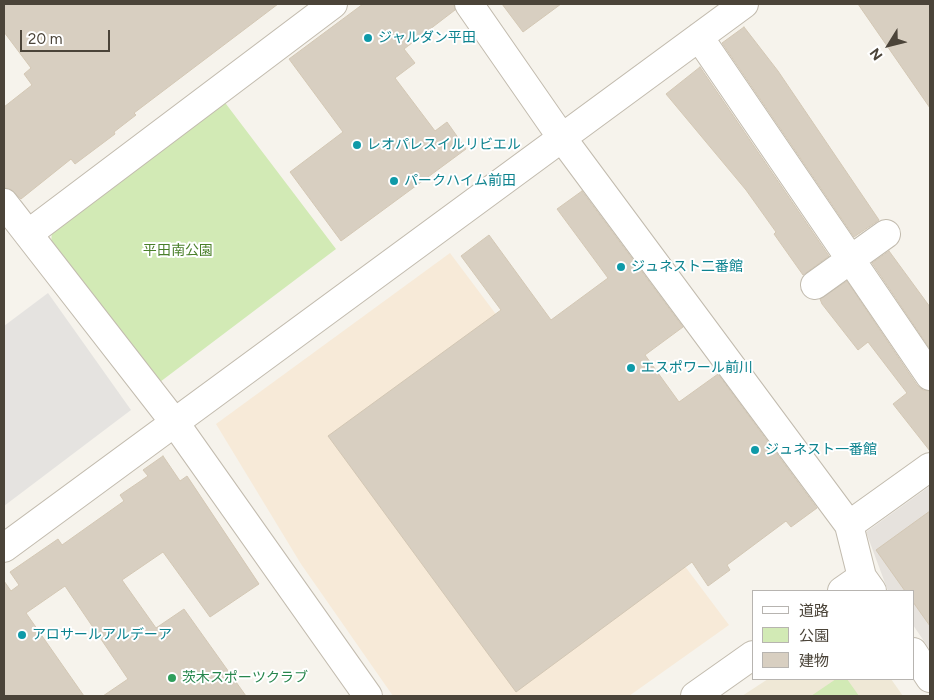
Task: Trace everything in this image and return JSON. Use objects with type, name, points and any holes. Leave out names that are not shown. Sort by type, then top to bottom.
[{"type":"street","points":[[28,234],[333,4]]},
{"type":"street","points":[[469,4],[562,138],[849,525],[859,586]]},
{"type":"street","points":[[4,548],[744,4]]},
{"type":"street","points":[[699,37],[930,376]]},
{"type":"street","points":[[4,203],[175,424],[368,696]]},
{"type":"street","points":[[815,285],[886,234]]},
{"type":"street","points":[[849,525],[930,467]]},
{"type":"street","points":[[914,654],[930,678]]},
{"type":"street","points":[[695,696],[752,656]]},
{"type":"shaded area","points":[[450,253],[729,625],[629,696],[393,696],[301,564],[216,424]]},
{"type":"shaded area","points":[[48,293],[131,410],[4,506],[4,326]]},
{"type":"shaded area","points":[[930,486],[930,650],[914,626],[914,590],[888,590],[866,532]]},
{"type":"shaded area","points":[[766,680],[892,680],[903,696],[742,696]]},
{"type":"green space","name":"平田南公園","points":[[223,100],[336,249],[156,385],[51,246],[52,229]]},
{"type":"green space","points":[[835,680],[848,680],[859,696],[811,696]]},
{"type":"building","points":[[4,4],[278,4],[134,113],[136,115],[114,132],[115,134],[75,164],[71,159],[21,199],[10,189],[4,188],[4,107],[32,85],[24,74],[31,68],[4,32]]},
{"type":"building","points":[[363,4],[454,4],[455,10],[404,49],[415,63],[395,78],[435,131],[447,122],[466,149],[341,241],[290,172],[343,132],[289,59]]},
{"type":"building","points":[[502,4],[561,4],[523,32]]},
{"type":"building","points":[[858,4],[930,4],[930,108]]},
{"type":"building","points":[[744,27],[778,71],[879,220],[854,237],[722,43]]},
{"type":"building","points":[[700,67],[829,256],[803,275],[774,234],[776,232],[746,190],[666,94]]},
{"type":"building","points":[[582,191],[683,327],[645,355],[679,402],[718,374],[817,508],[791,527],[786,521],[727,565],[730,570],[708,586],[692,562],[516,692],[328,436],[501,310],[461,256],[489,235],[551,320],[608,278],[557,209]]},
{"type":"building","points":[[889,251],[930,307],[930,349],[872,263]]},
{"type":"building","points":[[847,281],[917,385],[923,390],[930,391],[930,451],[893,404],[907,393],[868,342],[858,350],[822,304],[820,299]]},
{"type":"building","points":[[163,456],[180,481],[187,476],[259,584],[210,617],[163,552],[122,580],[156,628],[184,609],[246,696],[103,696],[128,679],[65,586],[26,613],[84,696],[4,696],[4,581],[11,591],[19,585],[10,572],[58,539],[62,545],[124,501],[120,495],[148,476],[143,470]]},
{"type":"building","points":[[930,511],[930,626],[914,603],[914,590],[904,590],[876,550]]},
{"type":"place","name":"ジャルダン平田","points":[[368,38]]},
{"type":"place","name":"レオパレスイルリビエル","points":[[357,145]]},
{"type":"place","name":"パークハイム前田","points":[[394,181]]},
{"type":"place","name":"ジュネスト二番館","points":[[621,267]]},
{"type":"place","name":"エスポワール前川","points":[[631,368]]},
{"type":"place","name":"ジュネスト一番館","points":[[755,450]]},
{"type":"place","name":"アロサールアルデーア","points":[[22,635]]},
{"type":"place","name":"茨木スポーツクラブ","points":[[172,678]]}]
